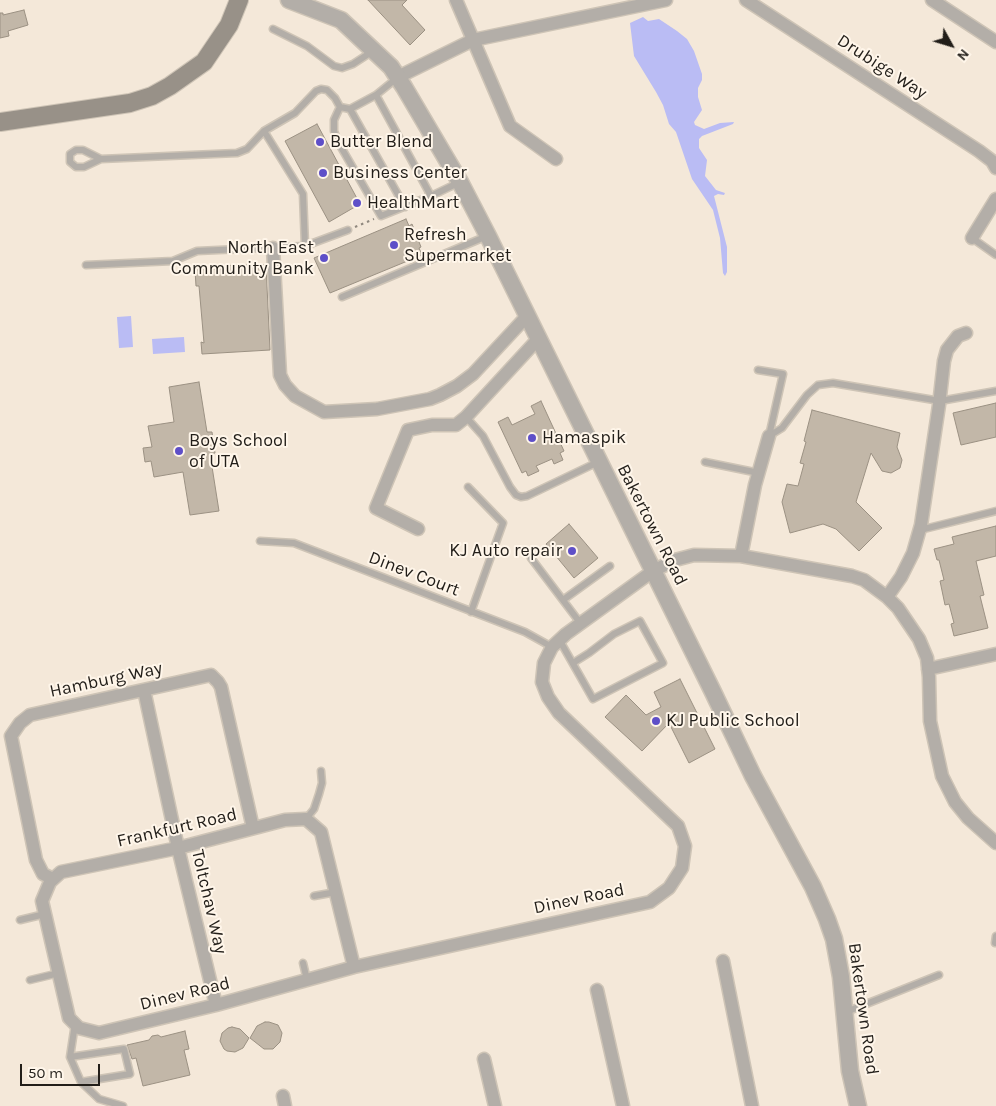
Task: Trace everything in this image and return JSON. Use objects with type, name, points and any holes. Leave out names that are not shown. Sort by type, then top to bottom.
[{"type":"main road","points":[[0,122],[130,103],[152,96],[204,62],[229,25],[238,0]]},
{"type":"street","name":"Bakertown Road","points":[[289,0],[341,20],[391,67],[460,182],[488,236],[753,776],[814,887],[834,940],[841,977],[850,1072],[858,1106]]},
{"type":"street","points":[[456,0],[510,126],[556,159]]},
{"type":"street","points":[[398,77],[473,40],[666,0]]},
{"type":"street","name":"Drubige Way","points":[[746,0],[979,151],[992,161],[996,168]]},
{"type":"street","points":[[932,0],[996,42]]},
{"type":"street","points":[[972,238],[996,198]]},
{"type":"street","points":[[273,248],[280,374],[285,385],[295,396],[324,412],[377,409],[430,399],[457,386],[473,374],[527,316]]},
{"type":"street","points":[[887,597],[914,553],[920,530],[947,350],[958,336],[966,333]]},
{"type":"street","points":[[418,528],[376,508],[408,430],[432,425],[456,425],[466,417],[538,340]]},
{"type":"street","points":[[741,556],[769,436]]},
{"type":"street","points":[[556,644],[566,634],[653,571],[675,560],[694,555],[741,556],[852,576],[864,580],[898,608],[919,639],[927,658],[930,721],[939,770],[955,802],[968,818],[996,843]]},
{"type":"street","name":"Dinev Road","points":[[76,1024],[80,1028],[99,1033],[216,1005],[354,967],[650,902],[669,888],[682,868],[685,846],[678,826],[559,713],[548,698],[542,682],[544,663],[556,644]]},
{"type":"street","points":[[928,669],[996,654]]},
{"type":"street","name":"Hamburg Way","points":[[53,879],[43,874],[36,860],[17,767],[12,732],[30,715],[210,675],[218,682],[221,688],[253,828]]},
{"type":"street","name":"Toltchav Way","points":[[144,690],[178,848],[216,1005]]},
{"type":"street","points":[[306,819],[321,832],[354,967]]},
{"type":"street","name":"Frankfurt Road","points":[[53,879],[61,872],[178,848],[285,820],[306,819]]},
{"type":"street","points":[[53,879],[42,901],[69,1018],[76,1024]]},
{"type":"street","points":[[724,961],[752,1106]]},
{"type":"street","points":[[597,990],[623,1106]]},
{"type":"street","points":[[484,1059],[495,1106]]},
{"type":"lane","points":[[273,29],[307,46],[334,66],[342,68],[353,64],[374,50]]},
{"type":"lane","points":[[340,107],[350,109],[376,95],[398,77]]},
{"type":"lane","points":[[101,159],[237,154],[248,149],[264,131],[295,113],[316,91],[321,89],[327,90],[336,98],[340,107],[334,120],[334,131],[338,142],[381,216],[460,182]]},
{"type":"lane","points":[[376,95],[431,196]]},
{"type":"lane","points":[[350,109],[405,207]]},
{"type":"lane","points":[[264,131],[303,194],[305,246]]},
{"type":"lane","points":[[86,265],[173,261],[197,251],[305,246],[348,230]]},
{"type":"lane","points":[[342,296],[488,236]]},
{"type":"lane","points":[[972,238],[996,255]]},
{"type":"lane","points":[[758,370],[783,374],[769,436]]},
{"type":"lane","points":[[769,436],[782,428],[807,395],[818,385],[833,383],[940,401],[996,391]]},
{"type":"lane","points":[[466,417],[482,436],[510,487],[516,495],[521,497],[527,496],[598,462]]},
{"type":"lane","points":[[705,462],[759,473]]},
{"type":"lane","points":[[468,487],[503,523],[471,612]]},
{"type":"lane","points":[[920,530],[996,511]]},
{"type":"lane","name":"Dinev Court","points":[[260,541],[294,543],[556,644]]},
{"type":"lane","points":[[531,558],[582,624]]},
{"type":"lane","points":[[563,600],[610,566]]},
{"type":"lane","points":[[556,644],[573,663],[593,699],[663,663],[640,621],[614,634],[589,654],[573,663]]},
{"type":"lane","points":[[306,819],[314,809],[319,794],[322,783],[321,771]]},
{"type":"lane","points":[[314,896],[336,892]]},
{"type":"lane","points":[[20,920],[45,914]]},
{"type":"lane","points":[[303,962],[308,980]]},
{"type":"lane","points":[[30,980],[59,973]]},
{"type":"lane","points":[[845,1013],[938,975]]},
{"type":"lane","points":[[76,1024],[70,1057],[81,1082],[99,1099],[123,1106]]},
{"type":"lane","points":[[70,1057],[124,1049],[130,1074],[81,1082]]},
{"type":"path","points":[[348,230],[381,216]]},
{"type":"water","points":[[643,17],[648,21],[659,19],[677,31],[687,39],[694,51],[702,74],[702,80],[698,88],[698,97],[702,110],[694,122],[695,125],[704,129],[720,123],[734,122],[699,139],[699,148],[707,160],[705,176],[716,190],[725,193],[724,195],[718,194],[714,196],[727,247],[727,272],[725,276],[723,273],[720,238],[713,210],[692,179],[676,132],[669,124],[663,105],[634,56],[630,23]]},
{"type":"water","points":[[131,316],[133,347],[119,348],[117,317]]},
{"type":"water","points":[[184,337],[185,352],[153,354],[152,339]]},
{"type":"building","points":[[368,0],[407,0],[402,5],[425,30],[410,45]]},
{"type":"building","points":[[24,10],[28,25],[8,31],[9,36],[0,38],[0,13],[3,13],[3,15]]},
{"type":"building","name":"Business Center","points":[[317,124],[360,204],[329,222],[285,141]]},
{"type":"building","points":[[406,219],[409,226],[412,224],[421,247],[419,248],[422,255],[330,293],[314,258]]},
{"type":"building","points":[[266,265],[270,350],[202,354],[201,342],[204,343],[199,286],[196,286],[195,270],[224,269],[224,266]]},
{"type":"building","name":"Boys School of UTA","points":[[199,382],[207,432],[212,432],[215,453],[210,454],[219,511],[190,515],[183,472],[154,477],[151,461],[145,462],[143,448],[152,447],[148,426],[174,422],[169,387]]},
{"type":"building","name":"Hamaspik","points":[[541,401],[564,451],[560,453],[563,460],[554,464],[552,459],[536,466],[539,471],[528,476],[526,471],[522,473],[498,422],[508,417],[512,425],[535,414],[531,406]]},
{"type":"building","points":[[996,403],[996,437],[961,445],[953,413]]},
{"type":"building","points":[[812,410],[900,433],[897,447],[902,460],[900,468],[891,473],[882,471],[871,453],[856,502],[882,528],[859,551],[836,529],[823,524],[790,533],[782,502],[787,484],[798,486],[804,464],[800,463],[806,442],[804,441]]},
{"type":"building","name":"KJ Auto repair","points":[[569,524],[598,558],[574,578],[546,544]]},
{"type":"building","points":[[996,526],[996,556],[976,561],[984,595],[980,596],[988,628],[954,636],[951,624],[954,623],[949,604],[945,605],[940,581],[944,580],[934,549],[954,544],[952,537]]},
{"type":"building","name":"KJ Public School","points":[[680,679],[715,749],[689,763],[669,723],[642,751],[605,717],[626,695],[646,715],[661,707],[654,692]]},
{"type":"building","points":[[265,1022],[278,1025],[282,1033],[280,1042],[273,1049],[264,1049],[250,1038],[257,1026]]},
{"type":"building","points":[[232,1027],[240,1029],[249,1038],[243,1048],[235,1052],[224,1049],[220,1041],[222,1033]]},
{"type":"building","points":[[185,1031],[189,1049],[184,1050],[190,1075],[143,1086],[136,1058],[132,1059],[127,1045],[149,1040],[152,1036],[158,1035],[161,1037]]},
{"type":"place","name":"Butter Blend","points":[[320,142]]},
{"type":"place","name":"Business Center","points":[[323,173]]},
{"type":"place","name":"HealthMart","points":[[357,203]]},
{"type":"place","name":"Refresh Supermarket","points":[[394,245]]},
{"type":"place","name":"North East Community Bank","points":[[324,258]]},
{"type":"place","name":"Hamaspik","points":[[532,438]]},
{"type":"place","name":"Boys School of UTA","points":[[179,451]]},
{"type":"place","name":"KJ Auto repair","points":[[572,551]]},
{"type":"place","name":"KJ Public School","points":[[656,721]]}]
